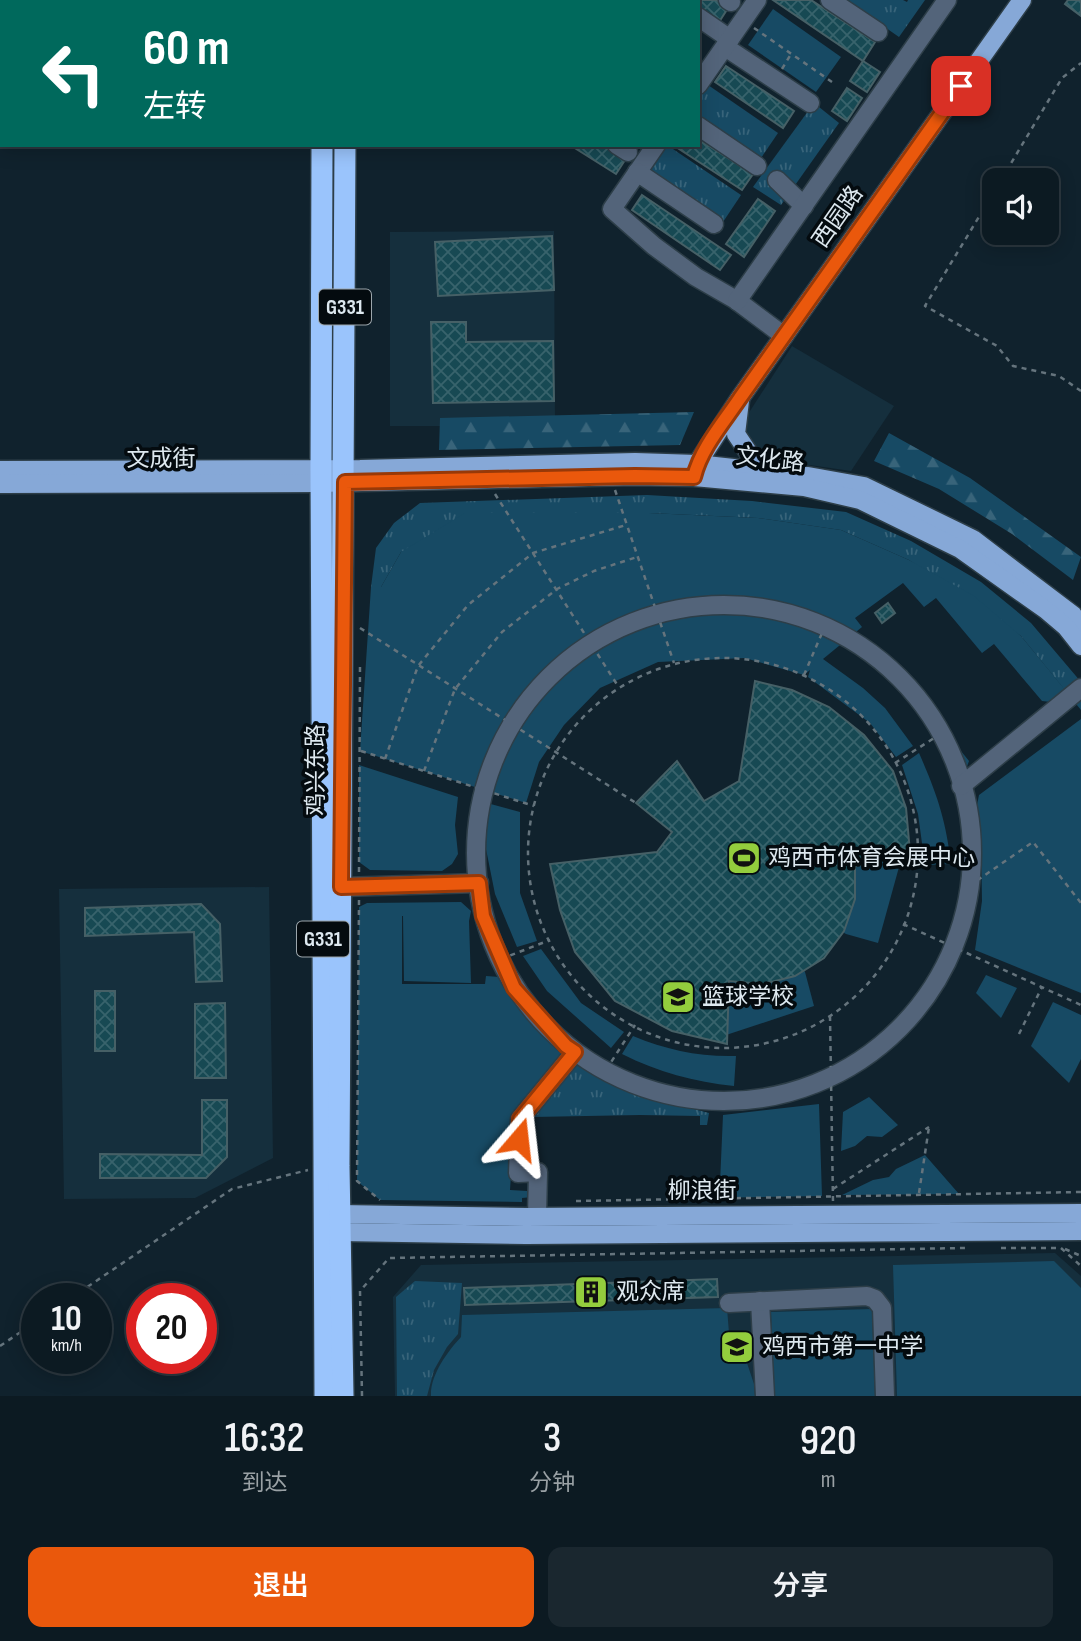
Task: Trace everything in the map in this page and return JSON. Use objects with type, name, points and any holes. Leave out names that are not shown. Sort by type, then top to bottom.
[{"type":"highway","name":"鸡兴东路","points":[[322,147],[324,1167],[335,1223],[343,1396]]},
{"type":"highway","name":"鸡兴东路","points":[[325,1396],[350,887],[344,476],[345,147]]},
{"type":"main road","name":"西园路","points":[[696,470],[740,398],[1022,0]]},
{"type":"main road","points":[[740,398],[736,434],[750,455],[804,476]]},
{"type":"main road","name":"文化路","points":[[321,476],[635,462],[804,487],[860,499],[960,549],[1046,610],[1066,627],[1081,646]]},
{"type":"main road","name":"文成街","points":[[0,470],[321,476]]},
{"type":"main road","name":"文化路","points":[[696,470],[804,476],[864,486],[972,539],[1073,615],[1081,626]]},
{"type":"main road","name":"文成街","points":[[0,484],[321,476]]},
{"type":"main road","name":"柳浪街","points":[[335,1223],[537,1216],[1081,1213]]},
{"type":"main road","name":"柳浪街","points":[[335,1223],[526,1235],[1081,1231]]},
{"type":"street","points":[[700,82],[757,0]]},
{"type":"street","points":[[830,0],[877,32]]},
{"type":"street","points":[[737,301],[947,0]]},
{"type":"street","points":[[700,19],[727,43],[810,103]]},
{"type":"street","points":[[700,127],[757,166]]},
{"type":"street","points":[[655,147],[612,209],[696,277],[737,301],[784,336]]},
{"type":"street","points":[[638,172],[714,224]]},
{"type":"street","points":[[777,180],[804,205]]},
{"type":"street","points":[[741,604],[825,626],[891,667],[942,733],[971,818],[969,904],[937,985],[880,1049],[804,1090],[719,1103],[634,1086],[566,1046],[514,988],[483,916],[479,883],[475,838],[492,761],[532,694],[590,642],[663,611],[741,604]]},
{"type":"street","points":[[961,786],[1081,688]]},
{"type":"street","points":[[350,887],[479,883]]},
{"type":"street","points":[[537,1216],[538,1172],[518,1173],[520,1119],[575,1052]]},
{"type":"street","points":[[729,1303],[866,1296],[875,1299],[882,1308],[885,1396]]},
{"type":"street","points":[[760,1301],[765,1396]]},
{"type":"path","points":[[743,21],[832,82]]},
{"type":"path","points":[[1008,168],[1062,78],[1081,63]]},
{"type":"path","points":[[982,212],[925,306],[997,346],[1013,366],[1059,376],[1081,391]]},
{"type":"path","points":[[615,491],[674,663]]},
{"type":"path","points":[[495,493],[618,686]]},
{"type":"path","points":[[385,759],[418,666],[468,605],[533,553],[626,525]]},
{"type":"path","points":[[424,771],[455,690],[502,632],[557,589],[594,571],[637,557]]},
{"type":"path","points":[[803,675],[825,626]]},
{"type":"path","points":[[360,628],[512,727],[636,803]]},
{"type":"path","points":[[360,655],[360,751],[350,887],[357,1181],[380,1200]]},
{"type":"path","points":[[745,658],[810,677],[864,717],[902,773],[919,839],[912,906],[883,967],[839,1011],[783,1040],[721,1049],[660,1038],[635,1025],[605,1009],[561,964],[534,908],[527,846],[538,784],[569,730],[618,686],[674,663],[745,658]]},
{"type":"path","points":[[895,764],[942,733]]},
{"type":"path","points":[[360,751],[534,806]]},
{"type":"path","points":[[969,886],[1033,842],[1081,903]]},
{"type":"path","points":[[903,924],[1081,1004]]},
{"type":"path","points":[[502,959],[550,940]]},
{"type":"path","points":[[1018,1034],[1042,987]]},
{"type":"path","points":[[830,1016],[833,1214]]},
{"type":"path","points":[[606,1069],[635,1025]]},
{"type":"path","points":[[833,1189],[929,1127],[919,1194]]},
{"type":"path","points":[[93,1283],[232,1189],[324,1167]]},
{"type":"path","points":[[576,1201],[1081,1192]]},
{"type":"path","points":[[362,1396],[360,1291],[389,1258],[977,1248]]},
{"type":"path","points":[[1001,1248],[1062,1248],[1081,1256]]},
{"type":"path","points":[[1062,1248],[1081,1266]]},
{"type":"path","points":[[0,1346],[21,1332]]},
{"type":"shaded area","points":[[554,231],[555,426],[390,426],[390,232]]},
{"type":"shaded area","points":[[792,346],[894,406],[851,471],[775,460],[755,453],[741,425]]},
{"type":"shaded area","points":[[269,887],[273,1158],[195,1198],[64,1199],[59,889]]},
{"type":"shaded area","name":"鸡西市第一中学","points":[[1055,1253],[1081,1276],[1081,1396],[395,1396],[393,1297],[421,1265]]},
{"type":"green space","points":[[846,0],[907,2],[925,0],[899,37]]},
{"type":"green space","points":[[773,9],[841,57],[816,92],[748,45]]},
{"type":"green space","points":[[708,85],[778,133],[759,161],[700,120],[700,96]]},
{"type":"green space","points":[[814,103],[839,123],[781,205],[753,187]]},
{"type":"green space","points":[[666,147],[670,147],[741,195],[723,222],[648,172]]},
{"type":"green space","points":[[694,412],[680,445],[439,450],[440,418]]},
{"type":"green space","points":[[889,433],[970,478],[1081,557],[1073,580],[1012,534],[939,489],[874,461]]},
{"type":"green space","points":[[647,495],[752,501],[846,512],[911,541],[981,582],[1031,623],[1081,682],[1081,710],[1021,636],[909,560],[841,530],[758,518],[649,513],[605,514],[401,552],[381,587],[371,587],[376,548],[394,523],[420,503]]},
{"type":"green space","points":[[465,513],[649,513],[758,518],[841,530],[909,560],[974,596],[1021,636],[1066,691],[1051,702],[1042,701],[994,644],[982,653],[936,598],[924,607],[903,583],[855,618],[862,627],[823,659],[885,708],[913,746],[896,757],[870,723],[808,677],[810,670],[804,675],[745,658],[658,662],[600,688],[564,725],[539,762],[526,803],[360,751],[371,587],[381,587],[401,552]]},
{"type":"green space","points":[[875,644],[969,761],[966,769],[958,769],[886,671],[864,653]]},
{"type":"green space","points":[[1081,719],[1081,993],[975,950],[982,901],[981,843],[976,810],[979,795]]},
{"type":"green space","points":[[919,753],[940,807],[951,864],[925,865],[918,814],[902,765]]},
{"type":"green space","points":[[359,765],[458,797],[455,825],[458,854],[452,864],[442,871],[370,870],[359,862]]},
{"type":"green space","points":[[487,803],[520,812],[520,893],[537,941],[517,947],[495,894],[486,849]]},
{"type":"green space","points":[[904,849],[878,943],[846,934],[821,919],[841,855]]},
{"type":"green space","points":[[461,902],[471,911],[471,983],[404,981],[402,916],[402,984],[485,984],[486,976],[500,977],[562,1052],[515,1113],[510,1190],[527,1191],[528,1179],[533,1185],[533,1197],[522,1198],[522,1202],[380,1200],[357,1181],[359,907],[367,903]]},
{"type":"green space","points":[[541,949],[581,1003],[624,1032],[611,1048],[547,991],[523,956]]},
{"type":"green space","points":[[789,951],[805,972],[814,1006],[720,1037],[726,973]]},
{"type":"green space","points":[[986,975],[1017,988],[1001,1018],[976,993]]},
{"type":"green space","points":[[1053,1002],[1081,1015],[1081,1059],[1069,1083],[1031,1046]]},
{"type":"green space","points":[[633,1036],[683,1052],[736,1056],[734,1086],[677,1075],[622,1054]]},
{"type":"green space","points":[[577,1062],[637,1094],[709,1113],[707,1125],[700,1125],[700,1116],[531,1117]]},
{"type":"green space","points":[[869,1097],[898,1125],[882,1137],[867,1136],[855,1146],[841,1151],[843,1112]]},
{"type":"green space","points":[[819,1104],[822,1196],[703,1198],[703,1183],[720,1183],[723,1115]]},
{"type":"green space","points":[[925,1155],[959,1194],[842,1195],[873,1180],[889,1177],[896,1169]]},
{"type":"green space","points":[[1054,1261],[1081,1288],[1081,1396],[897,1396],[893,1265]]},
{"type":"green space","points":[[415,1281],[462,1283],[458,1334],[434,1370],[427,1396],[397,1396],[396,1297]]},
{"type":"green space","points":[[727,1308],[729,1333],[746,1360],[755,1396],[431,1396],[437,1372],[461,1337],[462,1315]]},
{"type":"green space","points":[[872,1309],[875,1396],[774,1396],[771,1312]]},
{"type":"building","points":[[700,0],[716,0],[728,8],[719,22],[700,8]]},
{"type":"building","points":[[773,0],[811,0],[875,42],[863,61]]},
{"type":"building","points":[[1068,0],[1081,0],[1081,16],[1065,4]]},
{"type":"building","points":[[863,61],[880,72],[867,92],[850,81]]},
{"type":"building","points":[[726,66],[794,111],[783,128],[715,82]]},
{"type":"building","points":[[847,88],[862,98],[847,121],[832,111]]},
{"type":"building","points":[[700,140],[753,174],[742,190],[676,147],[700,147]]},
{"type":"building","points":[[573,147],[605,147],[625,160],[616,174]]},
{"type":"building","points":[[642,195],[731,255],[720,270],[632,210]]},
{"type":"building","points":[[758,199],[775,211],[744,257],[726,244]]},
{"type":"building","points":[[552,236],[554,290],[438,296],[435,242]]},
{"type":"building","points":[[431,322],[466,322],[466,342],[553,341],[554,401],[433,403]]},
{"type":"building","points":[[888,603],[895,613],[882,623],[875,613]]},
{"type":"building","name":"鸡西市体育会展中心","points":[[755,681],[792,690],[829,707],[864,735],[893,771],[906,808],[910,852],[855,866],[855,899],[844,931],[824,958],[795,976],[763,984],[729,981],[727,1044],[672,1031],[615,1001],[575,952],[560,910],[550,864],[657,852],[672,832],[636,803],[677,761],[704,801],[739,781]]},
{"type":"building","points":[[201,904],[220,924],[222,981],[196,982],[194,932],[85,936],[85,908]]},
{"type":"building","points":[[95,991],[115,991],[115,1051],[95,1051]]},
{"type":"building","points":[[225,1003],[226,1078],[195,1078],[195,1004]]},
{"type":"building","points":[[202,1100],[227,1100],[227,1157],[206,1178],[100,1178],[100,1154],[202,1155]]},
{"type":"building","name":"观众席","points":[[717,1279],[718,1297],[465,1305],[464,1288]]},
{"type":"place","name":"鸡西市体育会展中心","points":[[744,858]]},
{"type":"place","name":"篮球学校","points":[[678,997]]},
{"type":"place","name":"观众席","points":[[591,1292]]},
{"type":"place","name":"鸡西市第一中学","points":[[737,1347]]},
{"type":"route","points":[[519,1139],[520,1119],[575,1052],[566,1046],[514,988],[483,916],[479,883],[341,887],[345,482],[694,477],[697,464],[740,398],[961,86]]}]
